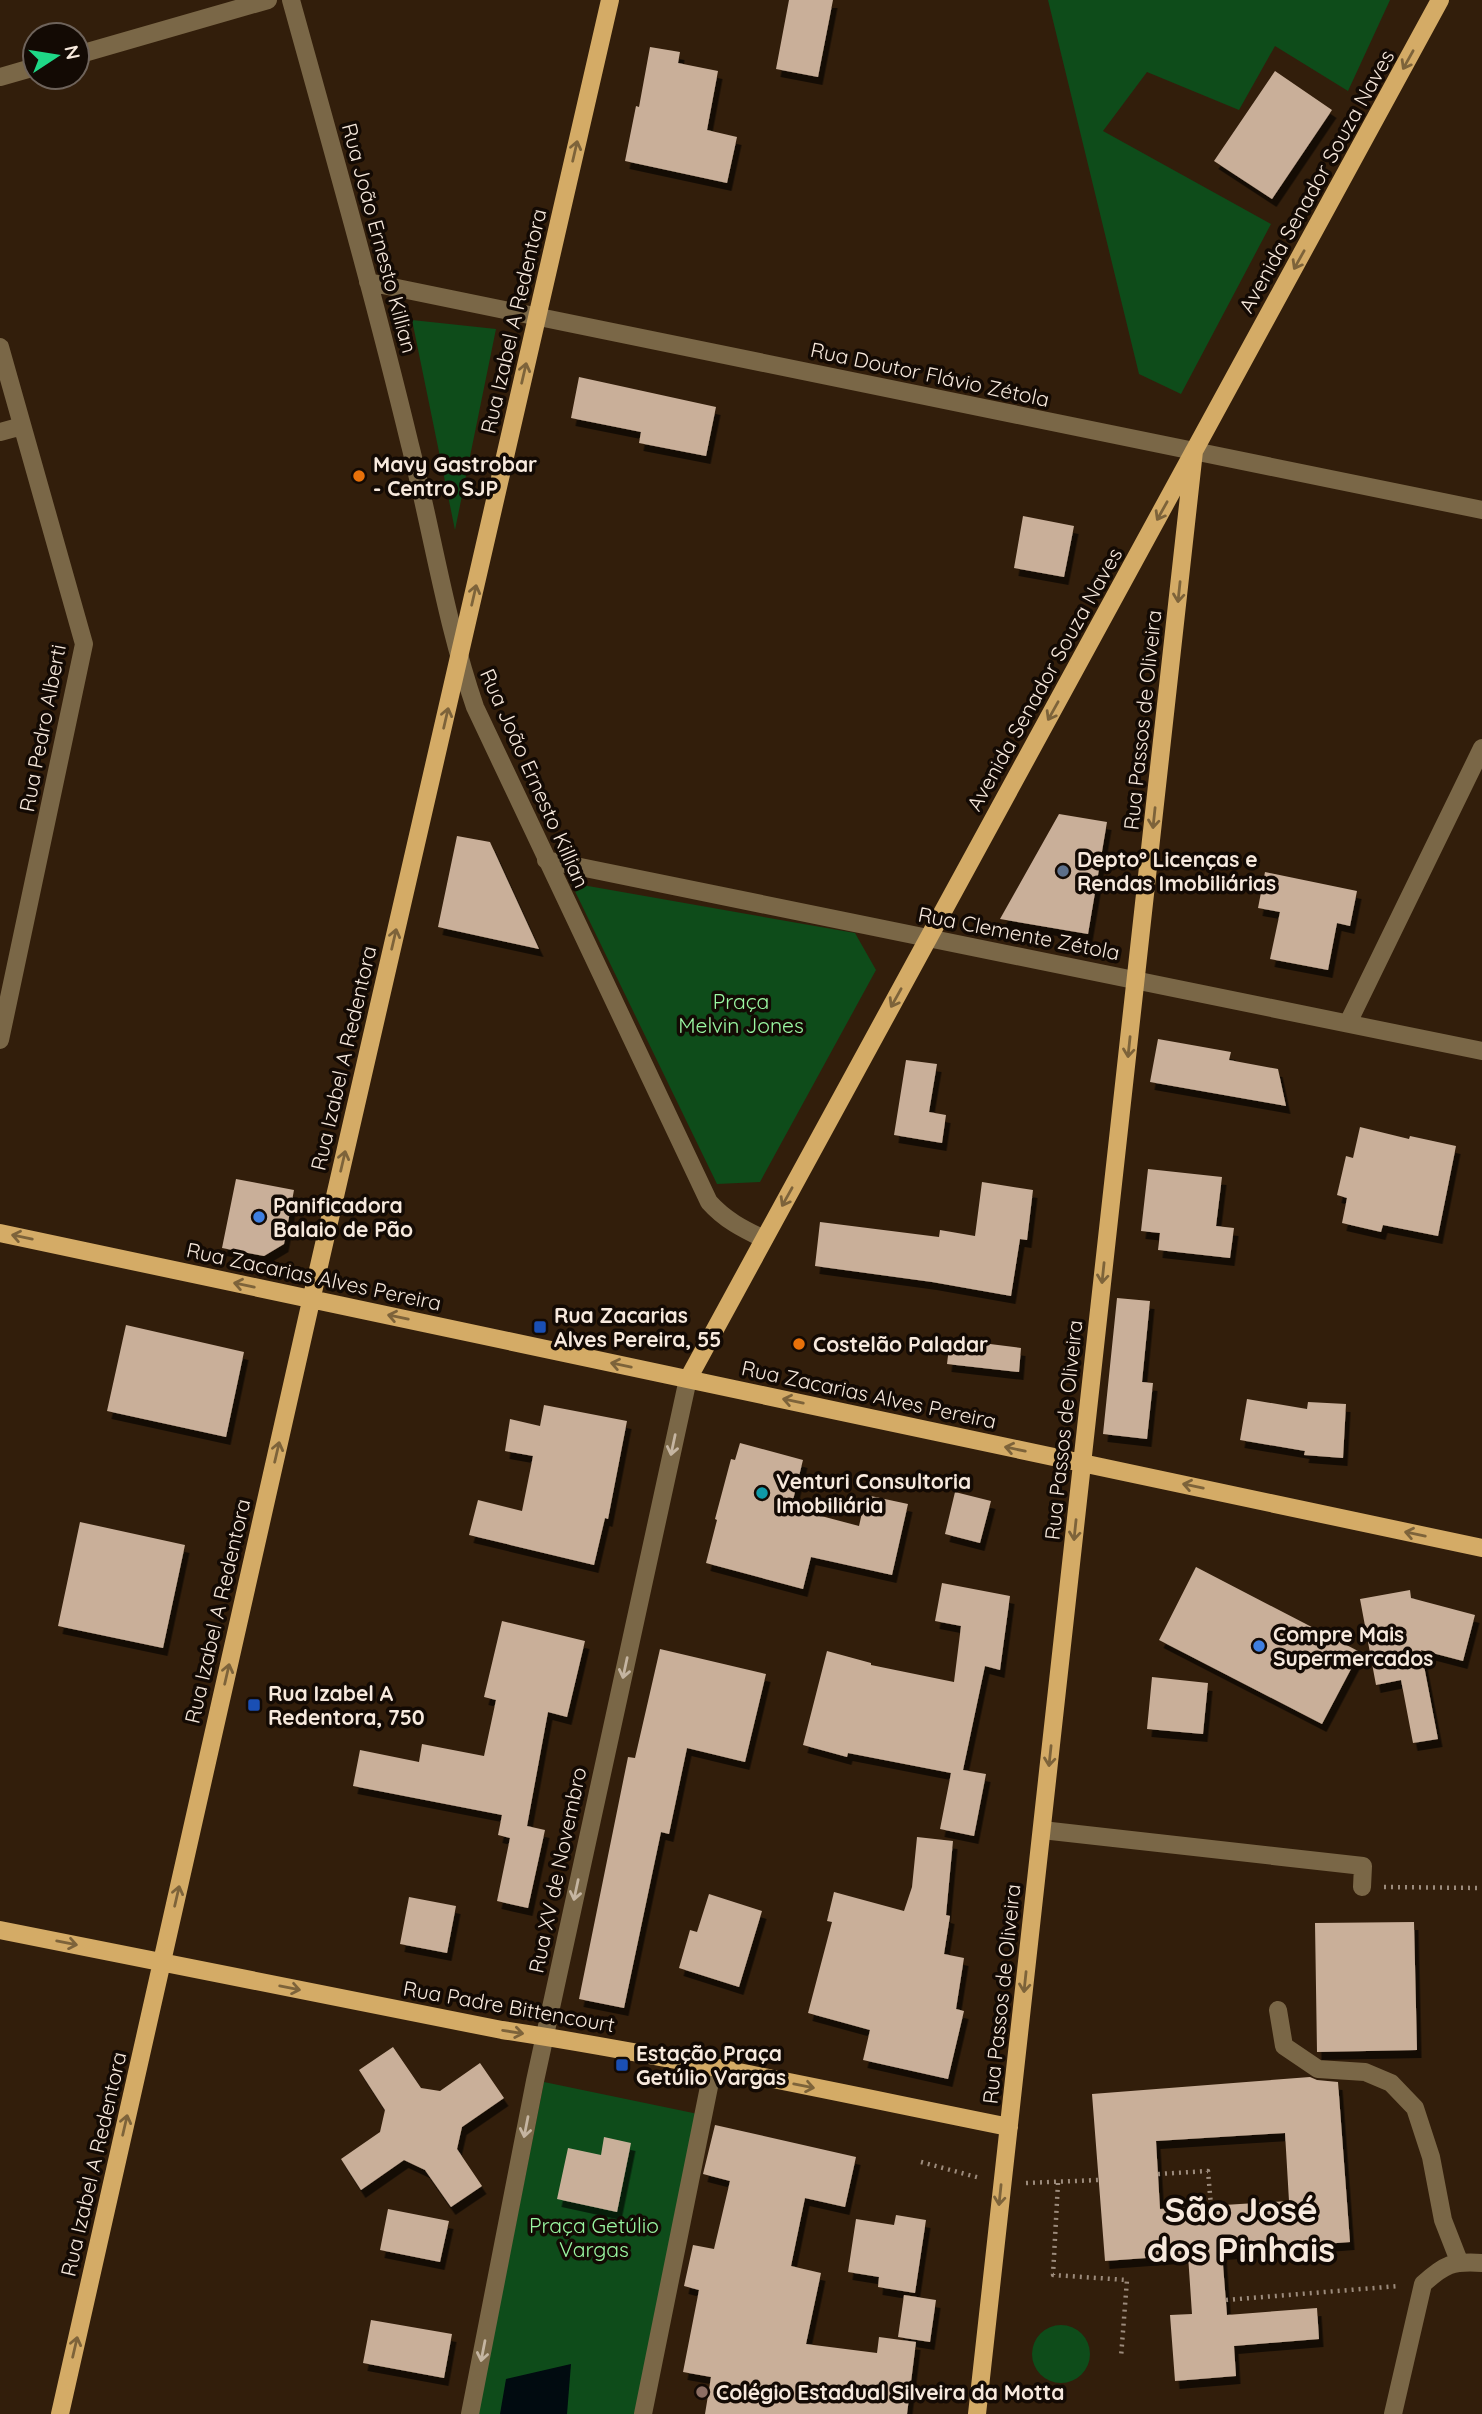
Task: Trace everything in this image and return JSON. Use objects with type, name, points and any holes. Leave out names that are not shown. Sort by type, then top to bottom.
[{"type":"main road","name":"Rua Izabel A Redentora","points":[[60,2414],[311,1299],[610,0]]},
{"type":"main road","name":"Avenida Senador Souza Naves","points":[[688,1379],[1440,0]]},
{"type":"main road","name":"Rua Passos de Oliveira","points":[[977,2414],[1194,451]]},
{"type":"main road","name":"Rua Zacarias Alves Pereira","points":[[0,1233],[1482,1548]]},
{"type":"main road","name":"Rua Padre Bittencourt","points":[[0,1930],[713,2067],[1009,2127]]},
{"type":"street","points":[[91,51],[268,0]]},
{"type":"street","name":"Rua João Ernesto Killian","points":[[291,0],[420,483],[459,662],[483,726],[709,1202],[733,1224],[764,1240]]},
{"type":"street","points":[[0,77],[21,71]]},
{"type":"street","name":"Rua Doutor Flávio Zétola","points":[[368,282],[1482,510]]},
{"type":"street","name":"Rua Pedro Alberti","points":[[0,347],[84,644],[0,1040]]},
{"type":"street","points":[[0,432],[22,426]]},
{"type":"street","points":[[1348,1023],[1482,748]]},
{"type":"street","name":"Rua Clemente Zétola","points":[[546,860],[1482,1051]]},
{"type":"street","name":"Rua XV de Novembro","points":[[470,2414],[544,2036],[688,1379]]},
{"type":"street","points":[[1042,1830],[1363,1866],[1362,1886]]},
{"type":"street","points":[[1278,2010],[1284,2046],[1318,2069],[1365,2072],[1391,2083],[1415,2108],[1431,2157],[1443,2220],[1459,2262]]},
{"type":"street","points":[[643,2414],[713,2067]]},
{"type":"street","points":[[1393,2414],[1423,2284],[1438,2270],[1459,2262],[1482,2263]]},
{"type":"path","points":[[1362,1886],[1482,1888]]},
{"type":"path","points":[[921,2162],[1001,2184],[1098,2180]]},
{"type":"path","points":[[1158,2174],[1208,2171],[1211,2206]]},
{"type":"path","points":[[1058,2183],[1053,2275],[1127,2280],[1121,2357]]},
{"type":"path","points":[[1226,2300],[1423,2284]]},
{"type":"green space","points":[[1048,0],[1390,0],[1348,91],[1275,46],[1239,110],[1147,72],[1103,131],[1271,224],[1181,394],[1139,374]]},
{"type":"green space","points":[[412,320],[496,329],[455,530]]},
{"type":"green space","name":"Praça Melvin Jones","points":[[571,883],[855,933],[876,970],[760,1182],[717,1184]]},
{"type":"green space","name":"Praça Getúlio Vargas","points":[[544,2082],[698,2114],[638,2414],[478,2414]]},
{"type":"green space","points":[[1055,2325],[1067,2325],[1082,2333],[1090,2348],[1090,2360],[1082,2375],[1067,2383],[1055,2383],[1040,2375],[1032,2360],[1032,2348],[1040,2333]]},
{"type":"shaded area","points":[[571,2364],[567,2414],[500,2414],[506,2379]]},
{"type":"building","points":[[789,0],[833,0],[818,77],[776,69]]},
{"type":"building","points":[[650,47],[680,52],[678,63],[718,71],[707,130],[737,137],[727,183],[625,161],[636,106],[639,107]]},
{"type":"building","points":[[1275,71],[1332,110],[1272,199],[1214,161]]},
{"type":"building","points":[[579,377],[716,407],[706,456],[639,443],[641,432],[571,418]]},
{"type":"building","points":[[1023,516],[1074,526],[1064,577],[1014,568]]},
{"type":"building","name":"Deptoº Licenças e Rendas Imobiliárias","points":[[1059,814],[1107,822],[1088,934],[1000,919]]},
{"type":"building","points":[[457,836],[490,842],[539,949],[438,927]]},
{"type":"building","points":[[1265,872],[1357,891],[1350,926],[1337,923],[1328,970],[1270,959],[1280,912],[1258,908]]},
{"type":"building","points":[[1158,1039],[1231,1052],[1229,1060],[1278,1069],[1286,1106],[1150,1082]]},
{"type":"building","points":[[906,1060],[937,1064],[929,1112],[946,1115],[942,1143],[894,1135]]},
{"type":"building","points":[[1360,1127],[1409,1139],[1410,1136],[1456,1146],[1438,1236],[1383,1225],[1381,1232],[1342,1223],[1347,1198],[1337,1195],[1346,1156],[1353,1158]]},
{"type":"building","points":[[1148,1169],[1222,1177],[1216,1226],[1234,1228],[1230,1258],[1158,1250],[1160,1233],[1141,1231]]},
{"type":"building","name":"Panificadora Balaio de Pão","points":[[236,1179],[294,1190],[284,1244],[264,1256],[222,1248]]},
{"type":"building","points":[[982,1182],[1033,1190],[1027,1240],[1020,1239],[1011,1296],[815,1266],[820,1222],[939,1237],[940,1230],[975,1236]]},
{"type":"building","points":[[1117,1298],[1150,1301],[1142,1382],[1153,1383],[1147,1439],[1103,1434]]},
{"type":"building","points":[[126,1325],[244,1352],[226,1437],[107,1411]]},
{"type":"building","points":[[950,1339],[1021,1348],[1019,1372],[947,1364]]},
{"type":"building","points":[[1247,1399],[1307,1409],[1308,1402],[1346,1404],[1343,1458],[1304,1455],[1305,1451],[1240,1440]]},
{"type":"building","points":[[544,1405],[627,1421],[608,1519],[605,1518],[594,1565],[469,1535],[478,1500],[522,1511],[533,1456],[505,1451],[510,1419],[540,1426]]},
{"type":"building","points":[[740,1443],[803,1460],[791,1508],[859,1526],[866,1495],[908,1504],[892,1575],[811,1557],[803,1589],[706,1563],[731,1459],[735,1460]]},
{"type":"building","points":[[955,1492],[991,1501],[980,1543],[945,1534]]},
{"type":"building","points":[[80,1522],[185,1545],[163,1648],[58,1626]]},
{"type":"building","name":"Compre Mais Supermercados","points":[[1196,1567],[1360,1652],[1322,1724],[1159,1640]]},
{"type":"building","points":[[942,1583],[1010,1596],[1000,1670],[985,1666],[963,1770],[986,1774],[974,1836],[940,1829],[951,1773],[848,1753],[847,1757],[803,1745],[827,1651],[871,1665],[954,1682],[961,1626],[935,1621]]},
{"type":"building","points":[[1410,1590],[1411,1598],[1475,1615],[1463,1661],[1421,1650],[1438,1739],[1413,1743],[1401,1680],[1376,1685],[1360,1599]]},
{"type":"building","points":[[502,1621],[585,1641],[567,1717],[548,1712],[527,1826],[545,1830],[528,1908],[497,1901],[510,1838],[498,1835],[502,1815],[353,1786],[360,1750],[419,1762],[422,1744],[484,1756],[496,1700],[484,1697]]},
{"type":"building","points":[[660,1649],[766,1674],[745,1762],[687,1748],[669,1834],[661,1832],[624,2008],[579,1999],[628,1757],[635,1758]]},
{"type":"building","points":[[1152,1677],[1208,1683],[1203,1734],[1147,1729]]},
{"type":"building","points":[[917,1837],[953,1841],[946,1915],[950,1916],[944,1954],[964,1958],[956,2009],[964,2011],[948,2079],[863,2060],[870,2030],[808,2013],[832,1922],[827,1921],[834,1892],[904,1911],[912,1887]]},
{"type":"building","points":[[709,1894],[762,1911],[739,1987],[679,1968],[690,1930],[697,1932]]},
{"type":"building","points":[[409,1897],[456,1906],[447,1953],[400,1944]]},
{"type":"building","points":[[1414,1922],[1417,2050],[1317,2052],[1315,1923]]},
{"type":"building","points":[[393,2047],[421,2088],[440,2091],[480,2063],[504,2098],[462,2127],[457,2149],[482,2186],[451,2207],[425,2170],[404,2160],[361,2190],[341,2159],[380,2132],[385,2110],[359,2070]]},
{"type":"building","points":[[1310,2077],[1338,2082],[1350,2242],[1222,2252],[1227,2315],[1317,2308],[1319,2339],[1234,2346],[1236,2376],[1175,2381],[1170,2315],[1192,2314],[1188,2255],[1105,2261],[1092,2094]],"holes":[[[1285,2133],[1289,2201],[1160,2209],[1156,2141]]]},
{"type":"building","points":[[715,2125],[856,2157],[845,2207],[805,2198],[791,2266],[821,2273],[806,2344],[877,2353],[879,2337],[916,2342],[907,2414],[705,2414],[711,2377],[683,2372],[699,2290],[684,2286],[693,2245],[714,2249],[730,2181],[703,2174]]},
{"type":"building","points":[[604,2137],[631,2143],[617,2212],[557,2199],[568,2148],[601,2155]]},
{"type":"building","points":[[388,2209],[449,2221],[440,2262],[380,2250]]},
{"type":"building","points":[[896,2215],[926,2220],[915,2293],[878,2287],[879,2277],[848,2272],[856,2219],[894,2225]]},
{"type":"building","points":[[904,2295],[936,2300],[930,2342],[898,2337]]},
{"type":"building","points":[[371,2320],[452,2334],[444,2378],[363,2363]]},
{"type":"place","name":"Mavy Gastrobar - Centro SJP","points":[[359,476]]},
{"type":"place","name":"Deptoº Licenças e Rendas Imobiliárias","points":[[1063,871]]},
{"type":"place","name":"Panificadora Balaio de Pão","points":[[259,1217]]},
{"type":"place","name":"Rua Zacarias Alves Pereira, 55","points":[[540,1327]]},
{"type":"place","name":"Costelão Paladar","points":[[799,1344]]},
{"type":"place","name":"Venturi Consultoria Imobiliária","points":[[762,1493]]},
{"type":"place","name":"Compre Mais Supermercados","points":[[1259,1646]]},
{"type":"place","name":"Rua Izabel A Redentora, 750","points":[[254,1705]]},
{"type":"place","name":"Estação Praça Getúlio Vargas","points":[[622,2065]]},
{"type":"place","name":"Colégio Estadual Silveira da Motta","points":[[702,2392]]},
{"type":"district","name":"São José dos Pinhais","points":[[1241,2229]]}]
